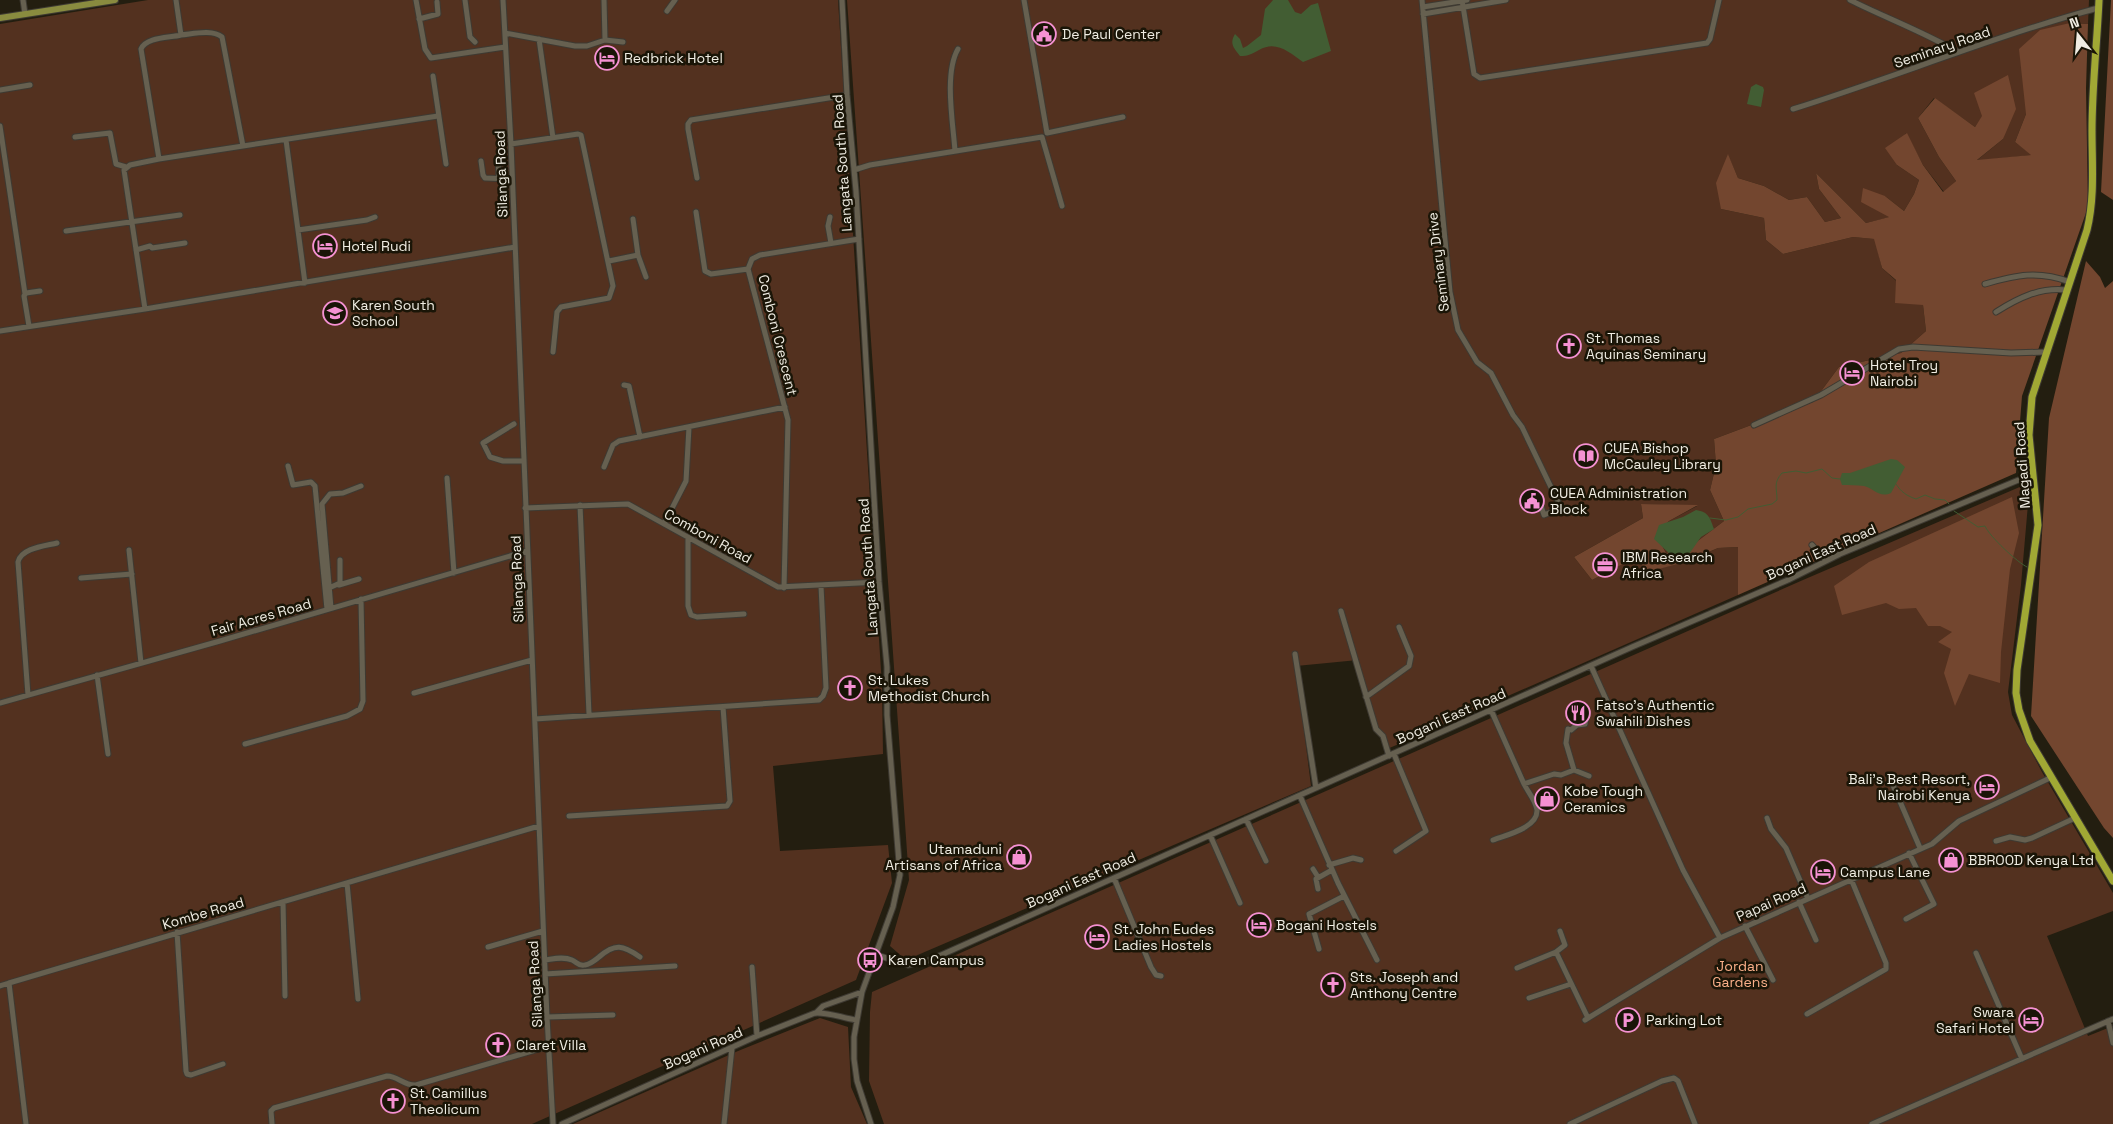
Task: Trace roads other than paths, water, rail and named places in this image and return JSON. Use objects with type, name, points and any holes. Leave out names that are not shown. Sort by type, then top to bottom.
[{"type":"highway","name":"Magadi Road","points":[[2099,4],[2092,130],[2094,177],[2092,204],[2087,230],[2045,352],[2032,397],[2030,413],[2029,435],[2038,526],[2017,670],[2016,693],[2023,724],[2030,741],[2113,881]]},
{"type":"main road","points":[[0,18],[115,0]]},
{"type":"street","points":[[23,0],[25,14]]},
{"type":"street","points":[[176,0],[181,35]]},
{"type":"street","points":[[416,0],[426,52],[431,58],[506,46]]},
{"type":"street","points":[[465,0],[470,37],[475,42]]},
{"type":"street","name":"Silanga Road","points":[[503,0],[511,144],[544,960],[554,1124]]},
{"type":"street","points":[[604,0],[605,40]]},
{"type":"street","points":[[667,11],[676,0]]},
{"type":"street","name":"Langata South Road","points":[[842,0],[847,95],[859,239],[879,582],[887,667],[887,715],[900,875],[893,907],[862,992],[856,1020],[854,1043],[855,1070],[871,1124]]},
{"type":"street","points":[[1024,0],[1047,133],[1124,117]]},
{"type":"street","name":"Seminary Drive","points":[[1422,0],[1450,292],[1458,330],[1477,362],[1491,373],[1522,428],[1561,508],[1544,515],[1540,503],[1532,492]]},
{"type":"street","points":[[1423,7],[1464,2],[1506,0]]},
{"type":"street","points":[[1464,2],[1474,74],[1480,78],[1707,43],[1710,39],[1719,0]]},
{"type":"street","points":[[1850,0],[1958,52]]},
{"type":"street","points":[[419,18],[438,14],[438,2]]},
{"type":"street","points":[[1424,14],[1464,2]]},
{"type":"street","name":"Seminary Road","points":[[1793,109],[2099,4]]},
{"type":"street","points":[[159,159],[141,49],[148,42],[181,35],[208,33],[218,34],[222,37],[243,146]]},
{"type":"street","points":[[505,33],[575,46],[586,46],[605,40],[622,42]]},
{"type":"street","points":[[539,39],[553,138]]},
{"type":"street","points":[[955,151],[951,64],[958,48]]},
{"type":"street","points":[[433,76],[446,164]]},
{"type":"street","points":[[0,90],[30,85]]},
{"type":"street","points":[[698,178],[688,129],[688,124],[691,120],[847,95]]},
{"type":"street","points":[[76,137],[110,133],[116,164],[126,167],[159,159],[438,116]]},
{"type":"street","points":[[0,126],[29,326]]},
{"type":"street","points":[[511,144],[578,134],[582,138],[609,261],[613,286],[609,298],[561,307],[557,312],[553,352]]},
{"type":"street","points":[[854,170],[870,165],[1042,137],[1062,206]]},
{"type":"street","points":[[286,140],[305,283]]},
{"type":"street","points":[[498,157],[499,178]]},
{"type":"street","points":[[481,161],[484,177],[512,179]]},
{"type":"street","points":[[126,167],[124,173],[145,309]]},
{"type":"street","points":[[696,212],[705,271],[712,274],[748,269]]},
{"type":"street","points":[[66,231],[180,215]]},
{"type":"street","points":[[298,230],[375,217]]},
{"type":"street","points":[[830,217],[828,226],[831,243]]},
{"type":"street","points":[[633,219],[638,256],[646,277]]},
{"type":"street","name":"Comboni Crescent","points":[[784,588],[788,420],[748,269],[752,259],[760,255],[859,239]]},
{"type":"street","points":[[136,250],[150,246],[152,248],[184,243]]},
{"type":"street","points":[[0,331],[305,283],[515,247]]},
{"type":"street","points":[[609,261],[638,256]]},
{"type":"street","points":[[1985,284],[2034,274],[2045,274],[2070,282]]},
{"type":"street","points":[[1996,312],[2014,300],[2040,290],[2067,290]]},
{"type":"street","points":[[25,294],[40,291]]},
{"type":"street","points":[[1754,425],[1821,395],[1899,349],[1913,347],[2011,353],[2045,352]]},
{"type":"street","points":[[624,385],[629,386],[640,437]]},
{"type":"street","points":[[604,467],[614,443],[784,408]]},
{"type":"street","points":[[514,424],[483,443],[490,457],[503,461],[523,462]]},
{"type":"street","points":[[664,524],[686,481],[689,427]]},
{"type":"street","points":[[288,466],[293,485],[311,482],[315,486],[329,609]]},
{"type":"street","name":"Bogani East Road","points":[[876,955],[908,965],[922,963],[1788,580],[1826,561],[2034,474]]},
{"type":"street","points":[[447,478],[454,573]]},
{"type":"street","points":[[329,609],[322,504],[330,494],[343,493],[361,486]]},
{"type":"street","name":"Comboni Road","points":[[525,508],[626,504],[771,584],[784,588],[879,582]]},
{"type":"street","points":[[580,505],[589,714]]},
{"type":"street","points":[[688,537],[688,606],[690,615],[697,617],[744,614]]},
{"type":"street","points":[[28,695],[19,558],[27,551],[57,543]]},
{"type":"street","points":[[1812,545],[1826,561]]},
{"type":"street","points":[[129,550],[141,663]]},
{"type":"street","name":"Fair Acres Road","points":[[0,703],[527,551]]},
{"type":"street","points":[[339,585],[340,560]]},
{"type":"street","points":[[81,578],[132,574]]},
{"type":"street","points":[[329,588],[359,579]]},
{"type":"street","points":[[534,719],[813,701],[824,696],[826,688],[821,586]]},
{"type":"street","points":[[245,744],[350,714],[360,709],[362,701],[361,599]]},
{"type":"street","points":[[1341,611],[1376,729],[1384,737],[1426,830],[1424,834],[1396,852]]},
{"type":"street","points":[[1366,697],[1409,666],[1411,656],[1399,627]]},
{"type":"street","points":[[1295,654],[1316,788]]},
{"type":"street","points":[[414,693],[532,660]]},
{"type":"street","points":[[1591,666],[1683,870],[1720,938]]},
{"type":"street","points":[[97,675],[108,754]]},
{"type":"street","points":[[569,816],[708,808],[729,805],[723,706]]},
{"type":"street","points":[[1491,710],[1524,784],[1536,806],[1537,813],[1531,822],[1523,828],[1493,840]]},
{"type":"street","points":[[1574,770],[1566,743],[1566,735],[1568,729],[1571,730],[1577,724],[1585,724],[1587,713]]},
{"type":"street","points":[[1524,784],[1554,774],[1574,770],[1589,776]]},
{"type":"street","points":[[1889,776],[1920,848]]},
{"type":"street","name":"Papai Road","points":[[1571,984],[1587,1019],[1720,938],[1937,841],[1960,821],[2052,777]]},
{"type":"street","points":[[1300,796],[1330,867],[1377,960]]},
{"type":"street","points":[[1766,818],[1771,829],[1786,848],[1808,898]]},
{"type":"street","points":[[1996,841],[2010,837],[2025,840],[2032,838],[2075,818]]},
{"type":"street","points":[[1246,819],[1266,861]]},
{"type":"street","name":"Kombe Road","points":[[0,986],[540,826]]},
{"type":"street","points":[[1210,834],[1240,903]]},
{"type":"street","points":[[1906,919],[1934,904],[1909,853]]},
{"type":"street","points":[[1318,888],[1316,881],[1318,877],[1330,867],[1353,858],[1361,860]]},
{"type":"street","points":[[1313,870],[1318,877]]},
{"type":"street","points":[[1114,878],[1152,967],[1156,975],[1160,976]]},
{"type":"street","points":[[1807,1014],[1886,969],[1886,963],[1851,879]]},
{"type":"street","points":[[347,883],[358,999]]},
{"type":"street","points":[[1319,949],[1309,914],[1344,896]]},
{"type":"street","points":[[282,902],[285,996]]},
{"type":"street","points":[[1799,902],[1816,940]]},
{"type":"street","points":[[1745,926],[1773,980]]},
{"type":"street","points":[[488,947],[543,931]]},
{"type":"street","points":[[1517,968],[1556,952],[1565,944],[1560,931]]},
{"type":"street","points":[[177,932],[187,1074],[191,1075],[224,1064]]},
{"type":"street","points":[[544,960],[562,958],[572,960],[580,965],[586,965],[609,949],[616,947],[627,948],[640,957]]},
{"type":"street","points":[[1529,998],[1571,984],[1556,952]]},
{"type":"street","points":[[1976,953],[2022,1059]]},
{"type":"street","points":[[545,974],[675,966]]},
{"type":"street","points":[[752,967],[757,1036]]},
{"type":"street","points":[[9,983],[26,1124]]},
{"type":"street","name":"Bogani Road","points":[[562,1124],[757,1036],[816,1013],[823,1006],[862,992]]},
{"type":"street","points":[[816,1013],[826,1013],[856,1020]]},
{"type":"street","points":[[547,1017],[612,1015]]},
{"type":"street","points":[[1872,1124],[2111,1021],[2113,1044]]},
{"type":"street","points":[[272,1124],[271,1111],[274,1108],[387,1076],[395,1077],[407,1084],[416,1085],[549,1046]]},
{"type":"street","points":[[724,1124],[732,1048]]},
{"type":"street","points":[[1570,1124],[1662,1081],[1674,1078],[1678,1081],[1695,1124]]},
{"type":"waterway","points":[[1710,518],[1726,520],[1738,517],[1748,509],[1772,504],[1777,500],[1776,483],[1782,473],[1796,471],[1806,473],[1822,469],[1832,478],[1840,479]]},
{"type":"waterway","points":[[1896,484],[1902,491],[1913,498],[1916,499],[1925,495],[1945,500],[1949,504]]},
{"type":"waterway","points":[[1954,511],[1978,527],[1985,526],[2004,549],[2027,567]]},
{"type":"place","name":"De Paul Center","points":[[1044,34]]},
{"type":"place","name":"Redbrick Hotel","points":[[607,58]]},
{"type":"place","name":"Hotel Rudi","points":[[325,246]]},
{"type":"place","name":"Karen South School","points":[[335,313]]},
{"type":"place","name":"St. Thomas Aquinas Seminary","points":[[1569,346]]},
{"type":"place","name":"Hotel Troy Nairobi","points":[[1852,373]]},
{"type":"place","name":"CUEA Bishop McCauley Library","points":[[1586,456]]},
{"type":"place","name":"CUEA Administration Block","points":[[1532,501]]},
{"type":"place","name":"IBM Research Africa","points":[[1605,565]]},
{"type":"place","name":"St. Lukes Methodist Church","points":[[850,688]]},
{"type":"place","name":"Fatso's Authentic Swahili Dishes","points":[[1578,713]]},
{"type":"place","name":"Bali's Best Resort, Nairobi Kenya","points":[[1987,787]]},
{"type":"place","name":"Kobe Tough Ceramics","points":[[1547,799]]},
{"type":"place","name":"Utamaduni Artisans of Africa","points":[[1019,857]]},
{"type":"place","name":"BBROOD Kenya Ltd","points":[[1951,860]]},
{"type":"place","name":"Campus Lane","points":[[1823,872]]},
{"type":"place","name":"Bogani Hostels","points":[[1259,925]]},
{"type":"place","name":"St. John Eudes Ladies Hostels","points":[[1097,937]]},
{"type":"place","name":"Karen Campus","points":[[870,960]]},
{"type":"place","name":"Sts. Joseph and Anthony Centre","points":[[1333,985]]},
{"type":"place","name":"Parking Lot","points":[[1628,1020]]},
{"type":"place","name":"Swara Safari Hotel","points":[[2031,1020]]},
{"type":"place","name":"Claret Villa","points":[[498,1045]]},
{"type":"place","name":"St. Camillus Theolicum","points":[[393,1101]]},
{"type":"park label","name":"Jordan Gardens","points":[[1740,974]]}]
